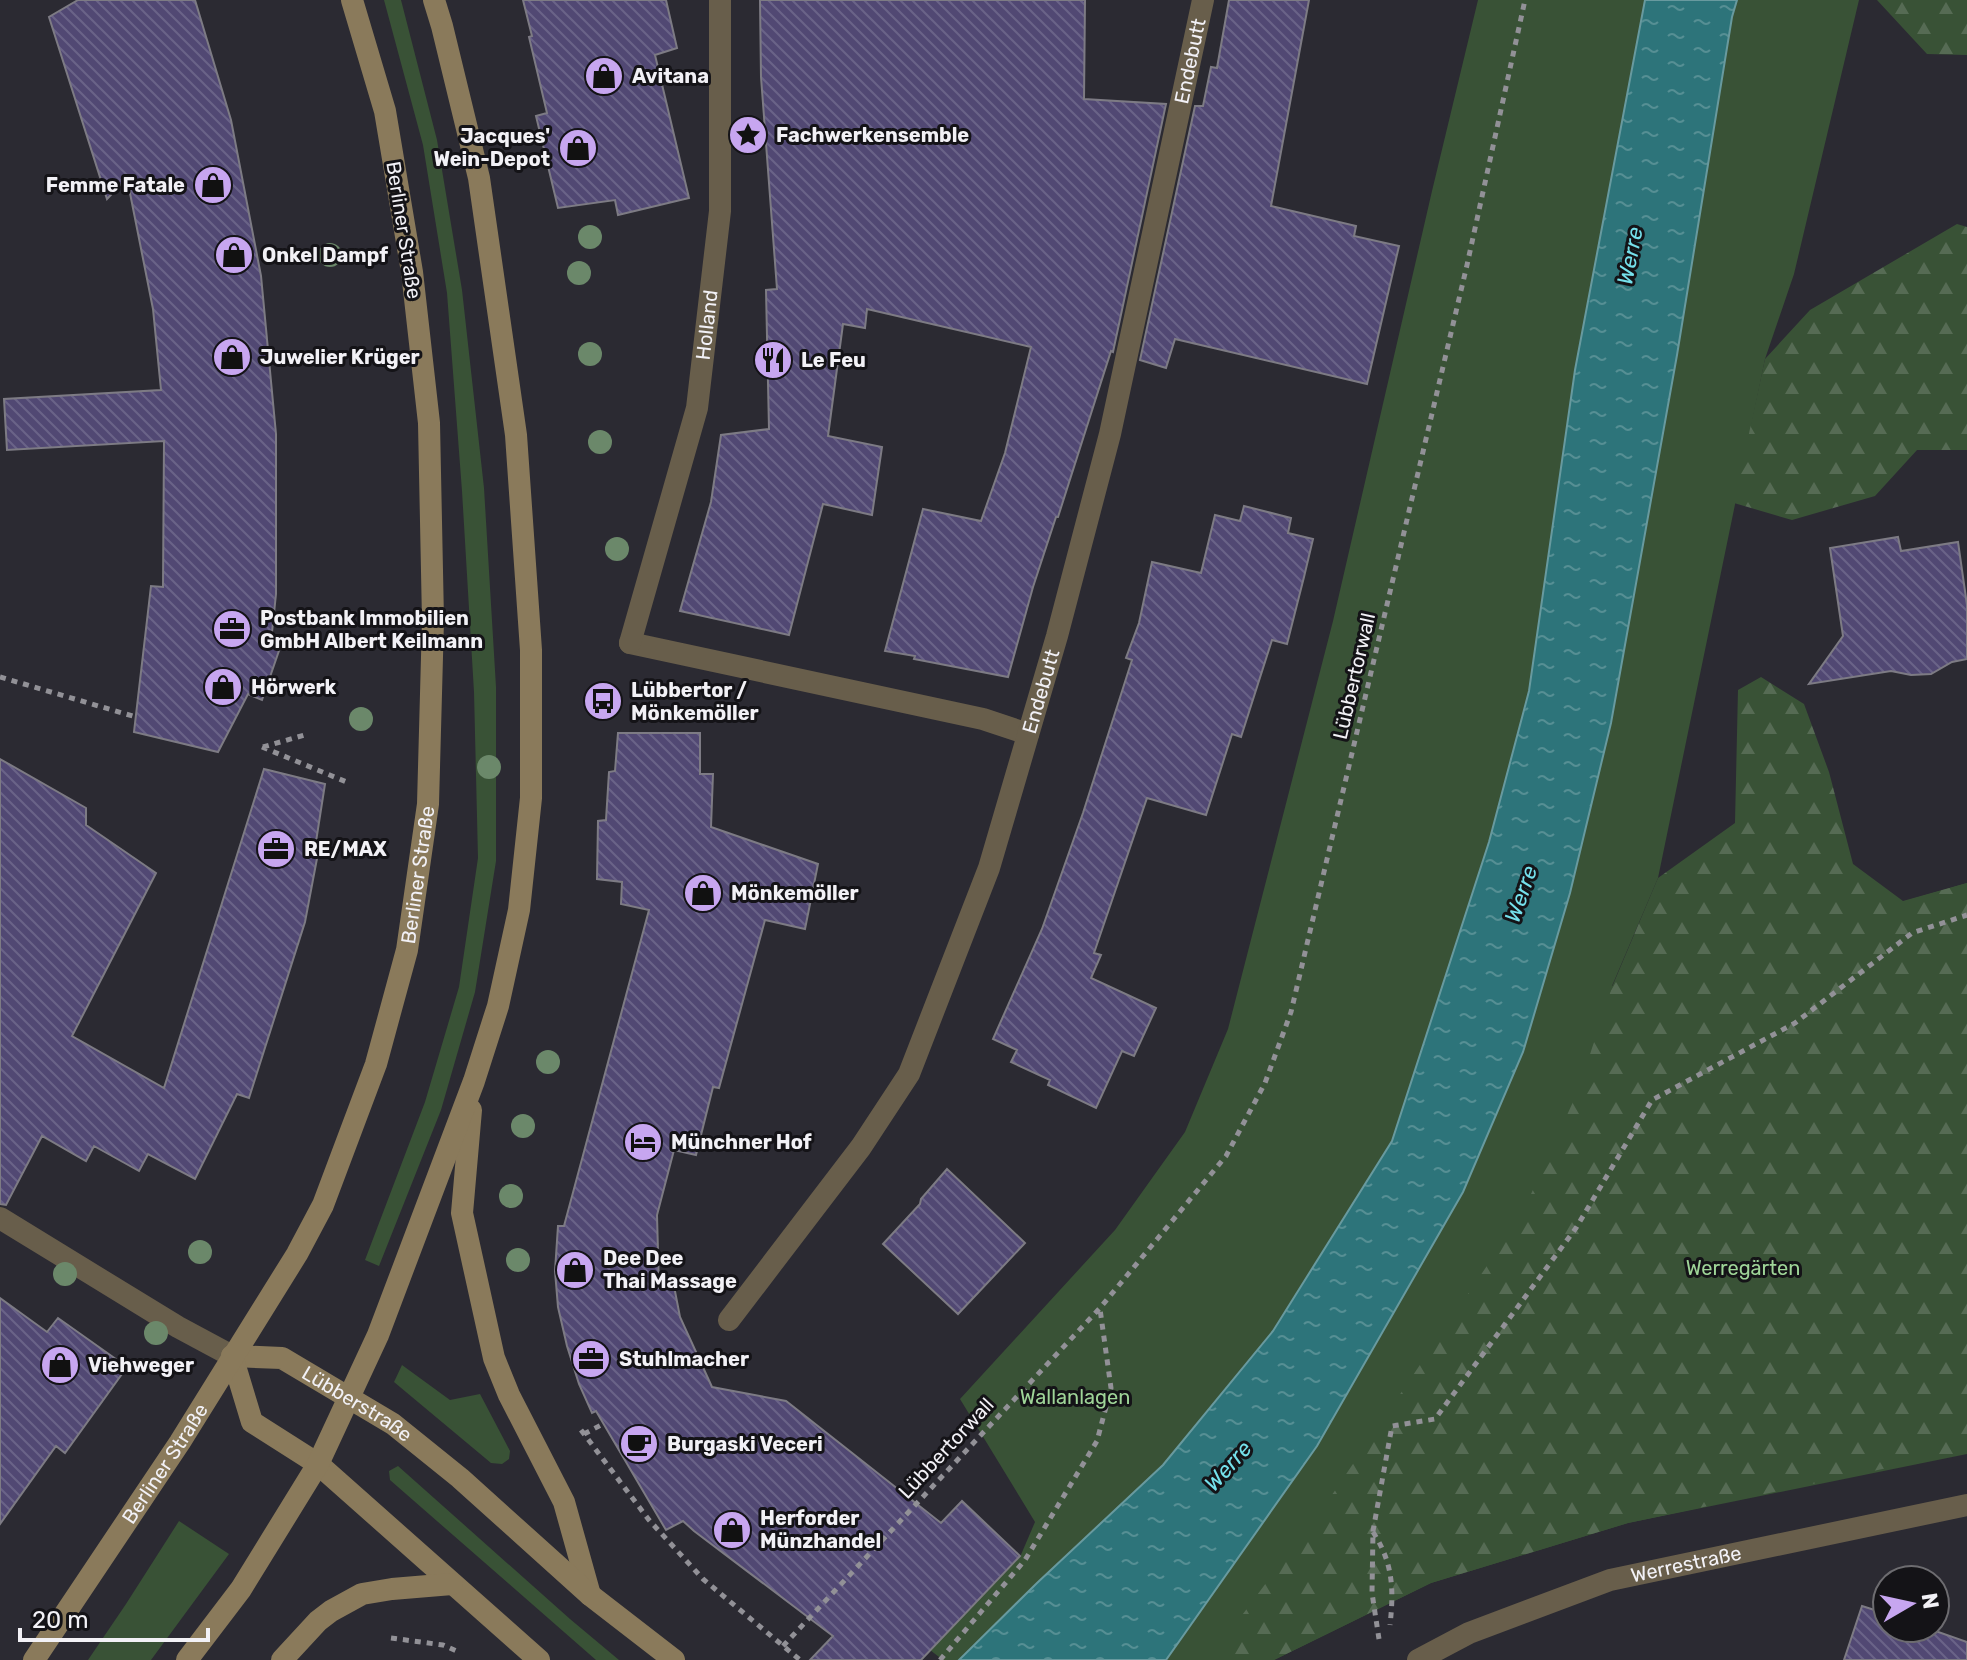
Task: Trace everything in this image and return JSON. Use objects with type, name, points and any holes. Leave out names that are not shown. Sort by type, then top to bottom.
[{"type":"main road","name":"Berliner Straße","points":[[34,1660],[152,1486],[297,1254],[323,1205],[376,1064],[407,950],[428,804],[433,620],[429,423],[412,272],[385,111],[352,0]]},
{"type":"main road","points":[[187,1660],[241,1589],[318,1464],[389,1310],[474,1081],[498,1006],[519,910],[531,798],[531,650],[516,435],[479,178],[434,0]]},
{"type":"main road","points":[[474,1081],[462,1213],[494,1358],[509,1395],[564,1502],[590,1595]]},
{"type":"main road","name":"Lübberstraße","points":[[232,1356],[282,1358],[393,1424],[590,1595],[674,1660]]},
{"type":"main road","points":[[232,1356],[252,1422],[318,1464],[539,1660]]},
{"type":"main road","points":[[282,1660],[318,1621],[362,1594],[452,1584]]},
{"type":"street","name":"Holland","points":[[720,0],[720,211],[697,408],[630,643],[983,719],[1028,734]]},
{"type":"street","name":"Endebutt","points":[[729,1320],[861,1147],[909,1074],[989,868],[1057,636],[1110,434],[1203,0]]},
{"type":"street","name":"Lübberstraße","points":[[0,1218],[178,1327],[232,1356]]},
{"type":"street","name":"Werrestraße","points":[[1418,1660],[1469,1633],[1610,1580],[1967,1505]]},
{"type":"path","name":"Lübbertorwall","points":[[783,1646],[1100,1308],[1226,1156],[1265,1083],[1291,1012],[1463,280],[1525,0]]},
{"type":"path","points":[[0,677],[136,717]]},
{"type":"path","points":[[308,734],[262,747],[349,783]]},
{"type":"path","points":[[1380,1647],[1372,1593],[1373,1531],[1392,1426],[1435,1419],[1576,1228],[1652,1100],[1795,1023],[1912,933],[1967,915]]},
{"type":"path","points":[[940,1660],[1025,1560],[1097,1441],[1111,1388],[1100,1308]]},
{"type":"path","points":[[576,1422],[649,1520],[703,1579],[800,1660]]},
{"type":"path","points":[[584,1434],[603,1424]]},
{"type":"path","points":[[1373,1531],[1385,1551],[1393,1595],[1389,1634]]},
{"type":"path","points":[[381,1638],[443,1645],[463,1655]]},
{"type":"green space","points":[[384,0],[401,0],[437,140],[462,290],[484,488],[496,687],[496,861],[475,992],[441,1110],[379,1266],[365,1260],[425,1102],[459,987],[478,858],[474,692],[447,293],[423,145]]},
{"type":"green space","name":"Wallanlagen","points":[[1478,0],[1645,0],[1575,370],[1529,691],[1489,842],[1392,1141],[1273,1331],[1163,1465],[959,1660],[943,1660],[930,1650],[1020,1557],[1035,1522],[960,1399],[1115,1230],[1185,1132],[1228,1029],[1333,621]]},
{"type":"green space","name":"Werregärten","points":[[1737,0],[1859,0],[1794,274],[1765,359],[1658,878],[1612,986],[1967,883],[1967,1454],[1628,1523],[1431,1583],[1274,1660],[1166,1660],[1317,1446],[1463,1192],[1523,1052],[1570,893],[1611,723]]},
{"type":"green space","points":[[1877,0],[1967,0],[1967,55],[1927,54]]},
{"type":"green space","points":[[1957,224],[1967,227],[1967,450],[1917,450],[1875,496],[1792,520],[1734,503],[1765,359],[1810,310]]},
{"type":"green space","name":"Werregärten","points":[[1761,677],[1804,704],[1829,772],[1853,864],[1903,901],[1967,883],[1967,1451],[1628,1523],[1431,1583],[1274,1660],[1234,1660],[1234,1626],[1334,1492],[1522,1214],[1578,1091],[1612,987],[1658,878],[1735,823],[1738,690]]},
{"type":"green space","points":[[402,1365],[450,1400],[480,1394],[510,1451],[509,1459],[502,1464],[491,1463],[394,1382]]},
{"type":"green space","points":[[398,1466],[619,1660],[596,1660],[390,1480],[389,1471]]},
{"type":"green space","points":[[179,1521],[229,1554],[151,1660],[88,1660],[126,1604]]},
{"type":"water","name":"Werre","points":[[1645,0],[1737,0],[1611,723],[1570,893],[1523,1052],[1463,1192],[1317,1446],[1166,1660],[959,1660],[1163,1465],[1273,1331],[1392,1141],[1489,842],[1529,691],[1575,370]]},
{"type":"building","points":[[78,0],[195,0],[231,120],[261,276],[276,434],[276,594],[271,642],[282,642],[262,700],[248,694],[218,752],[134,732],[151,586],[163,587],[164,441],[7,450],[4,399],[161,390],[153,309],[127,178],[107,199],[49,17]]},
{"type":"building","points":[[523,0],[666,0],[677,48],[655,55],[689,198],[618,215],[615,200],[558,208],[536,116],[547,113]]},
{"type":"building","points":[[760,0],[1085,0],[1084,99],[1166,104],[1113,352],[1033,587],[1008,677],[885,651],[923,509],[981,521],[1005,453],[1031,347],[867,309],[865,328],[843,324],[828,436],[882,447],[872,515],[823,504],[789,635],[680,611],[711,502],[721,435],[769,429],[766,290],[777,289],[761,77]]},
{"type":"building","points":[[1229,0],[1309,0],[1271,206],[1356,226],[1354,236],[1399,246],[1367,384],[1175,339],[1166,368],[1140,360],[1195,106],[1203,106],[1211,67],[1217,68]]},
{"type":"building","points":[[1244,506],[1291,518],[1288,533],[1313,539],[1304,577],[1287,644],[1272,640],[1241,737],[1232,734],[1206,815],[1147,798],[1094,953],[1101,955],[1091,978],[1156,1008],[1134,1056],[1122,1051],[1096,1108],[1048,1085],[1050,1080],[1011,1062],[1017,1050],[993,1039],[1042,929],[1083,813],[1132,660],[1126,658],[1139,623],[1152,562],[1201,573],[1215,515],[1240,521]]},
{"type":"building","points":[[1898,537],[1901,551],[1958,542],[1967,605],[1967,659],[1952,662],[1931,674],[1911,675],[1891,671],[1809,684],[1843,636],[1830,548]]},
{"type":"building","points":[[618,733],[700,733],[700,774],[713,774],[711,827],[818,864],[805,929],[765,920],[719,1088],[713,1087],[696,1155],[674,1150],[657,1215],[659,1288],[674,1286],[680,1317],[712,1387],[786,1401],[941,1523],[962,1501],[1020,1556],[921,1660],[810,1660],[833,1636],[683,1521],[666,1530],[596,1411],[592,1413],[579,1384],[558,1307],[555,1271],[558,1226],[564,1226],[649,910],[621,904],[622,882],[597,879],[598,821],[606,820],[609,772],[615,771]]},
{"type":"building","points":[[0,759],[86,808],[86,825],[156,873],[72,1036],[164,1088],[264,769],[325,784],[315,848],[319,848],[305,922],[249,1098],[237,1094],[195,1179],[148,1154],[139,1171],[94,1146],[86,1161],[42,1136],[6,1205],[0,1204]]},
{"type":"building","points":[[947,1169],[1025,1243],[958,1314],[883,1244]]},
{"type":"building","points":[[0,1298],[47,1332],[58,1318],[127,1367],[65,1453],[56,1446],[0,1524]]},
{"type":"building","points":[[1862,1606],[1871,1609],[1871,1644],[1951,1644],[1951,1636],[1967,1642],[1967,1660],[1844,1660]]},
{"type":"place","name":"Avitana","points":[[604,76]]},
{"type":"place","name":"Fachwerkensemble","points":[[748,135]]},
{"type":"place","name":"Jacques' Wein-Depot","points":[[578,148]]},
{"type":"place","name":"Femme Fatale","points":[[213,185]]},
{"type":"place","name":"Onkel Dampf","points":[[234,255]]},
{"type":"place","name":"Juwelier Krüger","points":[[232,357]]},
{"type":"place","name":"Le Feu","points":[[773,360]]},
{"type":"place","name":"Postbank Immobilien GmbH Albert Keilmann","points":[[232,629]]},
{"type":"place","name":"Hörwerk","points":[[223,687]]},
{"type":"place","name":"Lübbertor / Mönkemöller","points":[[603,701]]},
{"type":"place","name":"RE/MAX","points":[[276,849]]},
{"type":"place","name":"Mönkemöller","points":[[703,893]]},
{"type":"place","name":"Münchner Hof","points":[[643,1142]]},
{"type":"place","name":"Dee Dee Thai Massage","points":[[575,1270]]},
{"type":"place","name":"Stuhlmacher","points":[[591,1359]]},
{"type":"place","name":"Viehweger","points":[[60,1365]]},
{"type":"place","name":"Burgaski Veceri","points":[[639,1444]]},
{"type":"place","name":"Herforder Münzhandel","points":[[732,1530]]}]
